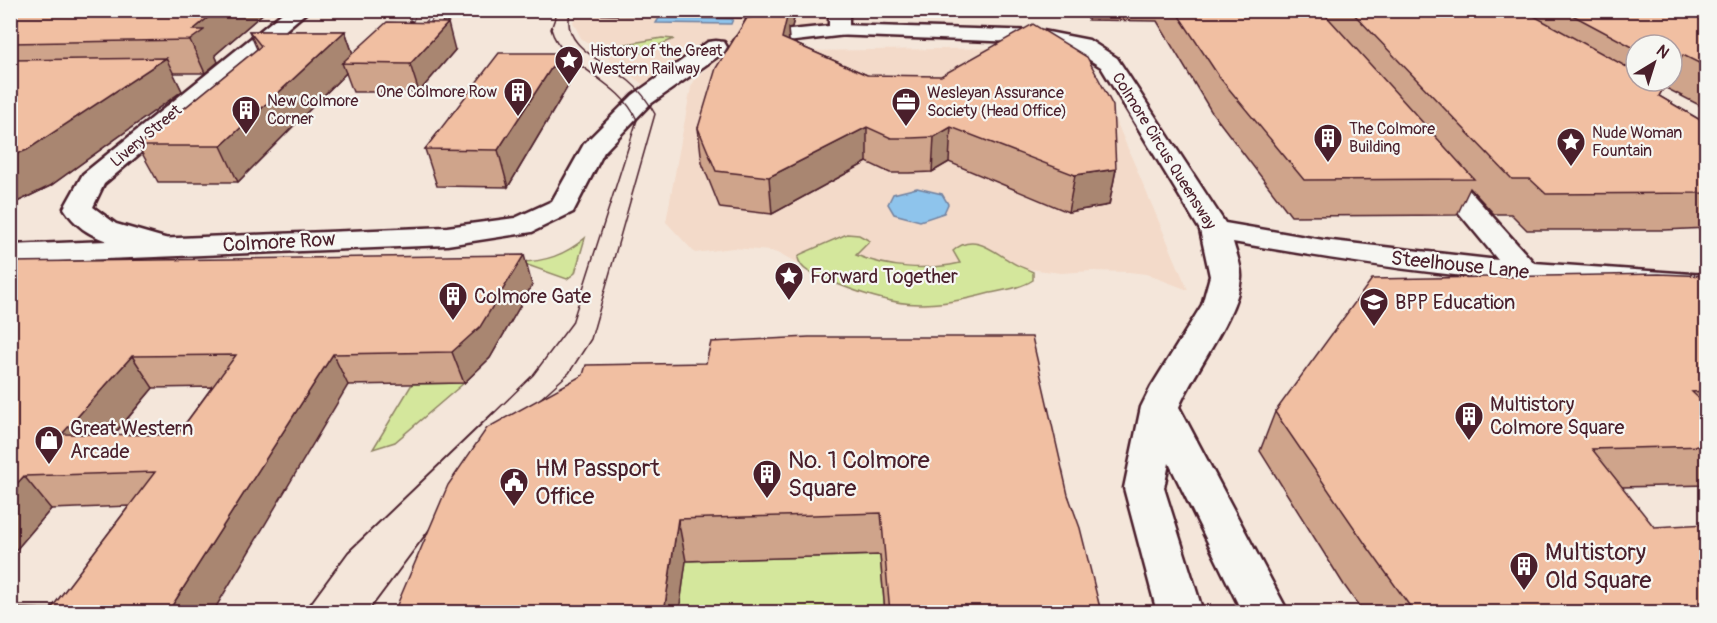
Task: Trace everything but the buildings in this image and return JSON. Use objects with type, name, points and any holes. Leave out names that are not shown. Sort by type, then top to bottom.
[{"type":"street","name":"Livery Street","points":[[164,247],[99,228],[86,220],[78,208],[93,180],[299,10]]},
{"type":"street","name":"Colmore Circus Queensway","points":[[545,216],[563,206],[593,149],[641,100],[716,47],[839,21],[1042,29],[1081,45],[1109,63],[1215,230],[1226,276],[1218,305],[1169,387],[1161,407],[1144,488],[1180,612]]},
{"type":"street","points":[[177,82],[212,82]]},
{"type":"street","points":[[1419,149],[1515,261]]},
{"type":"street","name":"Colmore Row","points":[[10,254],[447,236],[522,226],[545,216]]},
{"type":"street","name":"Steelhouse Lane","points":[[1215,230],[1323,249],[1515,261],[1589,277],[1707,285]]},
{"type":"street","points":[[1161,407],[1265,612]]},
{"type":"shaded area","points":[[578,10],[839,11],[839,31],[740,41],[716,47],[662,74],[645,86],[581,38],[573,22]]},
{"type":"shaded area","points":[[1007,48],[1100,83],[1188,290],[1146,274],[1092,271],[1061,273],[1029,269],[1034,276],[1033,280],[1022,285],[954,303],[924,306],[901,304],[860,294],[771,251],[733,248],[695,253],[666,222],[691,87],[696,78],[715,60],[741,52]]},
{"type":"green space","points":[[662,38],[674,39],[638,54],[626,44]]},
{"type":"green space","points":[[847,234],[859,235],[870,241],[856,255],[881,263],[907,267],[933,267],[960,263],[953,251],[968,243],[975,243],[990,248],[1033,272],[1033,280],[1018,287],[967,299],[908,304],[852,290],[811,273],[800,263],[798,258],[801,254]]},
{"type":"green space","points":[[585,238],[575,273],[567,279],[519,262],[537,261],[554,256],[570,249]]},
{"type":"green space","points":[[464,383],[395,442],[373,449],[412,384]]},
{"type":"green space","points":[[880,555],[885,612],[679,612],[686,561]]},
{"type":"water","points":[[659,18],[733,19],[731,24],[656,23]]},
{"type":"water","points":[[917,188],[942,194],[948,204],[944,213],[920,221],[894,214],[888,204],[893,194]]},
{"type":"tram line","points":[[493,414],[533,375],[572,323],[637,120],[629,106],[617,94],[566,53],[557,42],[551,29],[558,10]]},
{"type":"tram line","points":[[530,408],[569,373],[591,339],[655,114],[633,84],[586,52],[578,43],[571,34],[569,23],[571,10]]},
{"type":"tram line","points":[[304,612],[348,552],[494,412]]},
{"type":"tram line","points":[[368,612],[438,518]]},
{"type":"railway","points":[[406,37],[415,10]]},
{"type":"railway","points":[[416,36],[438,10]]},
{"type":"railway","points":[[433,36],[454,10]]},
{"type":"place","name":"History of the Great Western Railway","points":[[569,86]]},
{"type":"place","name":"One Colmore Row","points":[[518,118]]},
{"type":"place","name":"Wesleyan Assurance Society (Head Office)","points":[[906,128]]},
{"type":"place","name":"New Colmore Corner","points":[[246,136]]},
{"type":"place","name":"The Colmore Building","points":[[1328,164]]},
{"type":"place","name":"Nude Woman Fountain","points":[[1571,168]]},
{"type":"place","name":"Forward Together","points":[[789,302]]},
{"type":"place","name":"Colmore Gate","points":[[453,322]]},
{"type":"place","name":"BPP Education","points":[[1374,328]]},
{"type":"place","name":"Multistory Colmore Square","points":[[1469,442]]},
{"type":"place","name":"Great Western Arcade","points":[[49,466]]},
{"type":"place","name":"No. 1 Colmore Square","points":[[767,500]]},
{"type":"place","name":"HM Passport Office","points":[[514,508]]},
{"type":"place","name":"Multistory Old Square","points":[[1524,592]]}]
